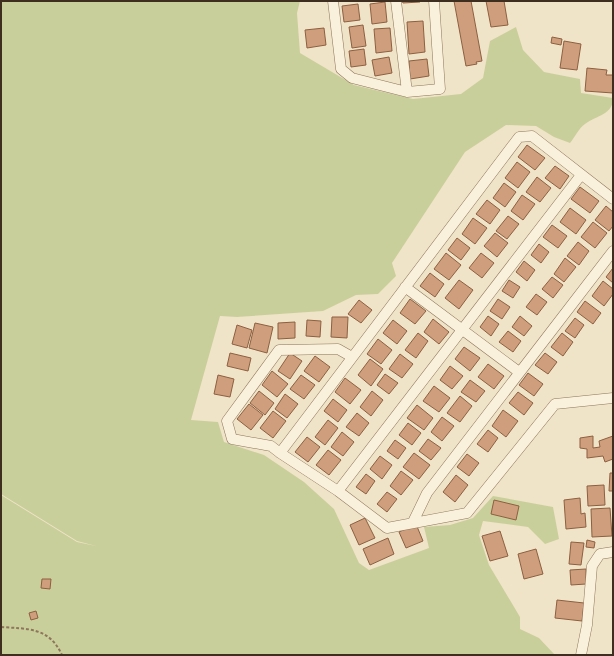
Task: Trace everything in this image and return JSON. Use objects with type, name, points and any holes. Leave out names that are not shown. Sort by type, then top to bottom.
[{"type":"street","points":[[333,1],[341,69],[352,78],[407,92],[440,89],[434,1]]},
{"type":"street","points":[[396,1],[407,92]]},
{"type":"street","points":[[280,453],[519,137],[532,136],[613,199]]},
{"type":"street","points":[[338,491],[461,329],[581,175]]},
{"type":"street","points":[[413,522],[427,493],[613,251]]},
{"type":"street","points":[[405,287],[519,372]]},
{"type":"street","points":[[352,356],[338,349],[279,350],[227,421],[232,439],[271,446],[338,491],[387,528],[413,522],[467,514],[555,404],[613,398]]},
{"type":"street","points":[[581,655],[588,625],[592,566],[600,554],[613,552]]},
{"type":"path","points":[[1,627],[36,630],[57,643],[62,655]]},
{"type":"green space","points":[[1,1],[300,1],[297,13],[300,53],[354,85],[413,99],[461,94],[483,78],[490,41],[516,27],[523,50],[544,72],[580,79],[581,93],[613,98],[610,108],[604,114],[583,126],[570,143],[554,137],[536,126],[506,125],[465,152],[392,263],[396,276],[378,294],[356,295],[323,311],[237,317],[220,316],[191,420],[218,422],[224,442],[264,455],[304,482],[334,509],[359,563],[369,570],[429,548],[424,527],[450,525],[473,518],[493,496],[553,507],[559,539],[545,544],[528,527],[483,521],[479,535],[489,565],[520,617],[520,629],[539,638],[555,655],[1,655],[1,495],[77,542],[96,546],[77,541],[1,494]]},
{"type":"building","points":[[402,1],[420,1],[420,2],[403,3]]},
{"type":"building","points":[[454,1],[471,1],[482,61],[476,62],[477,64],[466,66]]},
{"type":"building","points":[[486,1],[504,1],[508,25],[491,27]]},
{"type":"building","points":[[385,2],[387,22],[372,24],[370,4]]},
{"type":"building","points":[[358,4],[360,20],[344,22],[342,6]]},
{"type":"building","points":[[423,21],[425,52],[409,54],[407,22]]},
{"type":"building","points":[[363,25],[366,46],[352,48],[349,27]]},
{"type":"building","points":[[324,28],[326,45],[307,48],[305,30]]},
{"type":"building","points":[[390,28],[392,51],[376,53],[374,29]]},
{"type":"building","points":[[552,37],[562,39],[561,45],[551,43]]},
{"type":"building","points":[[564,41],[581,44],[577,70],[560,68]]},
{"type":"building","points":[[364,49],[366,65],[351,67],[349,51]]},
{"type":"building","points":[[389,57],[392,73],[375,76],[372,60]]},
{"type":"building","points":[[427,59],[429,76],[410,79],[409,61]]},
{"type":"building","points":[[587,68],[607,70],[606,75],[613,75],[613,93],[585,91]]},
{"type":"building","points":[[527,145],[545,158],[535,170],[518,157]]},
{"type":"building","points":[[517,162],[530,172],[518,188],[505,178]]},
{"type":"building","points":[[555,166],[569,176],[560,189],[545,178]]},
{"type":"building","points":[[537,177],[551,188],[540,202],[526,192]]},
{"type":"building","points":[[504,183],[516,192],[505,207],[493,198]]},
{"type":"building","points":[[580,187],[599,201],[590,213],[571,199]]},
{"type":"building","points":[[522,195],[535,204],[523,220],[511,211]]},
{"type":"building","points":[[487,200],[500,210],[490,224],[476,214]]},
{"type":"building","points":[[606,206],[613,212],[613,226],[609,231],[595,220]]},
{"type":"building","points":[[570,208],[586,220],[576,234],[560,222]]},
{"type":"building","points":[[508,216],[519,224],[507,239],[496,231]]},
{"type":"building","points":[[473,218],[487,228],[475,244],[462,234]]},
{"type":"building","points":[[593,222],[607,233],[595,248],[581,237]]},
{"type":"building","points":[[552,225],[567,236],[558,248],[543,237]]},
{"type":"building","points":[[495,233],[508,243],[497,257],[484,246]]},
{"type":"building","points":[[457,238],[470,248],[461,260],[448,250]]},
{"type":"building","points":[[578,242],[589,251],[579,265],[567,256]]},
{"type":"building","points":[[539,244],[549,252],[541,263],[531,255]]},
{"type":"building","points":[[446,253],[461,265],[449,280],[434,269]]},
{"type":"building","points":[[481,253],[494,263],[482,278],[469,268]]},
{"type":"building","points":[[565,258],[576,267],[564,282],[554,274]]},
{"type":"building","points":[[524,261],[535,270],[527,281],[516,272]]},
{"type":"building","points":[[613,268],[613,283],[606,277]]},
{"type":"building","points":[[430,273],[444,284],[435,297],[420,286]]},
{"type":"building","points":[[552,277],[563,285],[553,298],[542,289]]},
{"type":"building","points":[[459,280],[473,290],[459,309],[445,298]]},
{"type":"building","points":[[509,280],[520,287],[513,298],[502,291]]},
{"type":"building","points":[[603,281],[613,289],[613,294],[604,306],[592,296]]},
{"type":"building","points":[[536,294],[547,302],[537,315],[526,307]]},
{"type":"building","points":[[410,299],[426,311],[415,324],[400,313]]},
{"type":"building","points":[[498,299],[510,307],[502,319],[490,311]]},
{"type":"building","points":[[359,300],[372,310],[361,323],[348,314]]},
{"type":"building","points":[[585,301],[601,313],[593,324],[577,312]]},
{"type":"building","points":[[488,316],[499,324],[491,336],[480,327]]},
{"type":"building","points":[[520,316],[532,326],[524,336],[512,327]]},
{"type":"building","points":[[332,317],[348,317],[347,338],[331,337]]},
{"type":"building","points":[[575,318],[584,325],[575,338],[565,331]]},
{"type":"building","points":[[433,319],[449,332],[439,344],[424,332]]},
{"type":"building","points":[[307,320],[321,321],[320,337],[306,336]]},
{"type":"building","points":[[393,320],[407,331],[397,344],[383,333]]},
{"type":"building","points":[[295,322],[295,338],[278,339],[278,323]]},
{"type":"building","points":[[255,323],[273,327],[267,353],[249,348]]},
{"type":"building","points":[[237,325],[252,330],[247,348],[232,344]]},
{"type":"building","points":[[508,331],[521,341],[513,352],[499,342]]},
{"type":"building","points":[[418,333],[428,341],[416,358],[405,350]]},
{"type":"building","points":[[562,333],[573,342],[563,356],[551,347]]},
{"type":"building","points":[[378,339],[392,350],[381,364],[367,354]]},
{"type":"building","points":[[464,347],[480,358],[470,371],[455,359]]},
{"type":"building","points":[[230,353],[251,358],[248,371],[227,366]]},
{"type":"building","points":[[290,353],[302,361],[290,379],[278,371]]},
{"type":"building","points":[[545,353],[557,362],[548,374],[535,365]]},
{"type":"building","points":[[400,354],[413,364],[402,378],[389,369]]},
{"type":"building","points":[[315,356],[330,367],[319,382],[304,371]]},
{"type":"building","points":[[370,359],[383,369],[371,386],[358,375]]},
{"type":"building","points":[[488,364],[504,376],[494,389],[478,377]]},
{"type":"building","points":[[450,366],[463,376],[452,389],[440,380]]},
{"type":"building","points":[[272,371],[288,384],[277,397],[262,385]]},
{"type":"building","points":[[528,373],[543,384],[534,396],[519,385]]},
{"type":"building","points":[[385,374],[398,383],[389,394],[377,385]]},
{"type":"building","points":[[218,375],[234,379],[230,397],[214,394]]},
{"type":"building","points":[[301,375],[315,385],[304,399],[290,389]]},
{"type":"building","points":[[345,378],[361,390],[350,404],[335,392]]},
{"type":"building","points":[[470,380],[485,391],[476,402],[461,392]]},
{"type":"building","points":[[434,386],[450,398],[439,412],[423,401]]},
{"type":"building","points":[[259,391],[274,403],[265,415],[250,403]]},
{"type":"building","points":[[372,391],[383,400],[371,416],[360,407]]},
{"type":"building","points":[[518,392],[533,403],[524,415],[509,403]]},
{"type":"building","points":[[285,394],[298,404],[287,418],[275,409]]},
{"type":"building","points":[[460,396],[472,406],[460,422],[447,413]]},
{"type":"building","points":[[333,399],[347,410],[338,422],[324,411]]},
{"type":"building","points":[[249,404],[263,415],[251,430],[237,419]]},
{"type":"building","points":[[417,405],[433,418],[424,430],[407,418]]},
{"type":"building","points":[[503,410],[518,421],[506,437],[492,426]]},
{"type":"building","points":[[273,411],[286,421],[273,438],[260,428]]},
{"type":"building","points":[[357,413],[369,423],[359,436],[346,427]]},
{"type":"building","points":[[442,417],[454,426],[442,441],[431,432]]},
{"type":"building","points":[[328,420],[338,428],[325,445],[315,437]]},
{"type":"building","points":[[408,423],[421,433],[412,445],[399,435]]},
{"type":"building","points":[[488,430],[498,438],[488,452],[477,444]]},
{"type":"building","points":[[342,432],[354,442],[343,456],[331,447]]},
{"type":"building","points":[[593,436],[593,448],[600,447],[599,441],[613,436],[613,459],[605,462],[603,456],[587,458],[587,449],[580,448],[580,438]]},
{"type":"building","points":[[307,437],[320,447],[308,462],[295,452]]},
{"type":"building","points":[[428,439],[441,448],[431,460],[419,451]]},
{"type":"building","points":[[395,440],[406,448],[398,459],[387,451]]},
{"type":"building","points":[[328,450],[341,460],[329,475],[316,465]]},
{"type":"building","points":[[414,453],[430,465],[419,479],[403,467]]},
{"type":"building","points":[[467,454],[479,463],[469,476],[457,467]]},
{"type":"building","points":[[380,456],[392,465],[382,479],[370,469]]},
{"type":"building","points":[[401,471],[413,480],[401,495],[390,486]]},
{"type":"building","points":[[610,473],[613,473],[613,491],[609,491]]},
{"type":"building","points":[[366,474],[375,481],[366,494],[356,487]]},
{"type":"building","points":[[456,475],[468,485],[455,502],[443,492]]},
{"type":"building","points":[[604,485],[605,505],[588,506],[587,486]]},
{"type":"building","points":[[387,492],[397,499],[387,512],[377,504]]},
{"type":"building","points":[[580,498],[581,514],[585,513],[586,527],[566,529],[564,500]]},
{"type":"building","points":[[494,500],[519,506],[516,520],[491,514]]},
{"type":"building","points":[[610,508],[612,536],[592,537],[591,509]]},
{"type":"building","points":[[365,518],[375,538],[359,545],[350,525]]},
{"type":"building","points":[[416,524],[423,541],[406,548],[399,532]]},
{"type":"building","points":[[500,531],[508,556],[490,561],[482,536]]},
{"type":"building","points":[[388,538],[394,554],[370,565],[363,549]]},
{"type":"building","points":[[587,540],[595,542],[594,548],[586,547]]},
{"type":"building","points":[[571,542],[584,543],[581,565],[569,564]]},
{"type":"building","points":[[536,549],[543,574],[524,579],[518,554]]},
{"type":"building","points":[[586,569],[586,584],[571,585],[570,570]]},
{"type":"building","points":[[42,579],[51,579],[50,589],[41,588]]},
{"type":"building","points":[[557,600],[584,603],[582,621],[555,618]]},
{"type":"building","points":[[36,611],[38,618],[31,620],[29,613]]}]
